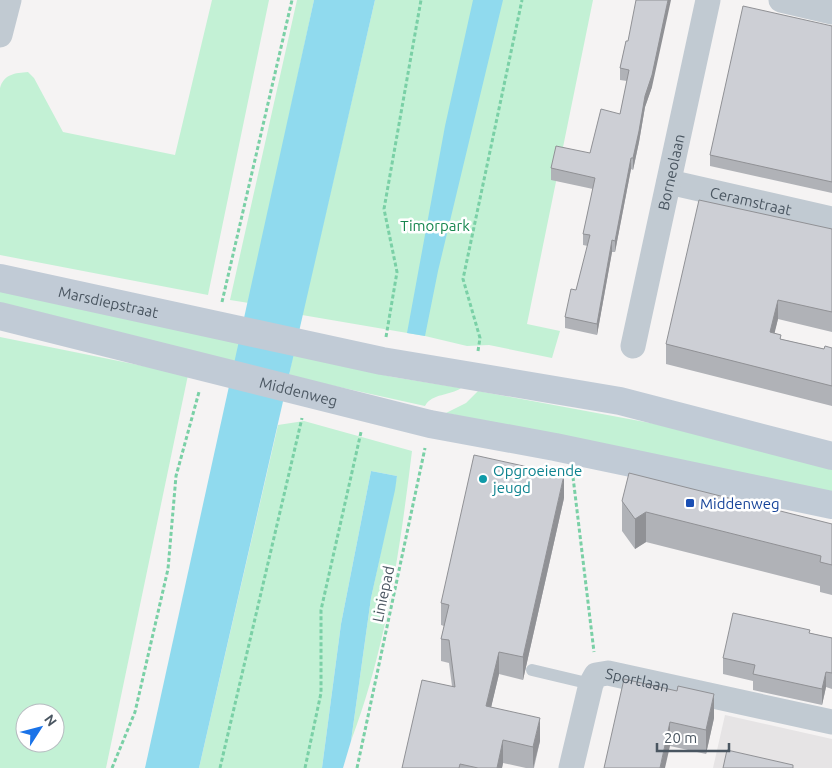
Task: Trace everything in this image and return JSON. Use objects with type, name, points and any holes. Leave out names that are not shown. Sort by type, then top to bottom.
[{"type":"main road","name":"Marsdiepstraat","points":[[0,278],[227,328]]},
{"type":"main road","points":[[0,316],[217,370]]},
{"type":"main road","points":[[227,328],[382,361],[620,402],[832,456]]},
{"type":"main road","name":"Middenweg","points":[[217,370],[300,403],[367,409],[430,424],[570,450],[832,505]]},
{"type":"street","points":[[0,35],[9,0]]},
{"type":"street","name":"Borneolaan","points":[[632,346],[708,0]]},
{"type":"street","points":[[781,0],[832,12]]},
{"type":"street","name":"Ceramstraat","points":[[669,182],[832,219]]},
{"type":"street","name":"Sportlaan","points":[[571,768],[594,680],[608,673],[832,722]]},
{"type":"lane","points":[[532,670],[594,680]]},
{"type":"path","points":[[227,328],[292,0]]},
{"type":"path","points":[[382,361],[396,272],[384,209],[421,0]]},
{"type":"path","points":[[473,376],[480,338],[463,279],[522,0]]},
{"type":"path","points":[[112,768],[135,712],[168,569],[176,476],[217,370]]},
{"type":"path","points":[[220,768],[300,403]]},
{"type":"path","points":[[305,768],[321,693],[321,610],[367,409]]},
{"type":"path","name":"Liniepad","points":[[358,768],[430,424]]},
{"type":"path","points":[[570,450],[594,680]]},
{"type":"shaded area","points":[[725,715],[832,739],[832,768],[713,768]]},
{"type":"green space","points":[[212,0],[269,0],[208,295],[0,255],[0,88],[4,80],[14,74],[28,72],[34,78],[63,132],[175,155]]},
{"type":"green space","points":[[297,0],[314,0],[249,303],[230,300]]},
{"type":"green space","name":"Timorpark","points":[[375,0],[593,0],[527,324],[560,331],[552,358],[489,345],[467,346],[425,336],[302,315]]},
{"type":"green space","points":[[0,287],[240,342],[235,362],[0,306]]},
{"type":"green space","points":[[0,337],[188,375],[106,768],[0,768]]},
{"type":"green space","points":[[293,354],[393,377],[461,388],[432,399],[425,406],[289,376]]},
{"type":"green space","points":[[478,391],[672,427],[832,463],[832,495],[446,413],[466,403]]},
{"type":"green space","points":[[304,421],[412,451],[397,562],[374,671],[351,741],[371,598],[397,476],[371,471],[341,624],[322,768],[199,768],[278,425]]},
{"type":"water","points":[[314,0],[375,0],[199,768],[145,768]]},
{"type":"water","points":[[473,0],[503,0],[438,271],[425,336],[407,333],[445,126]]},
{"type":"water","points":[[371,471],[397,476],[395,490],[371,598],[351,741],[343,768],[322,768],[341,624]]},
{"type":"building","points":[[636,0],[668,0],[652,75],[645,96],[633,158],[631,158],[615,241],[612,240],[597,324],[565,317],[571,289],[576,290],[590,235],[583,234],[595,178],[551,168],[556,146],[590,153],[601,109],[620,114],[629,70],[620,68],[626,41],[628,41]]},
{"type":"building","points":[[743,6],[832,26],[832,182],[710,155]]},
{"type":"building","points":[[699,200],[832,229],[832,312],[778,300],[770,332],[781,335],[780,339],[824,349],[825,346],[832,348],[832,386],[666,344]]},
{"type":"building","points":[[474,455],[564,475],[523,657],[499,652],[486,706],[540,718],[533,747],[503,740],[497,768],[478,768],[460,764],[459,768],[402,768],[422,680],[455,687],[449,640],[441,639],[449,605],[441,603]]},
{"type":"building","points":[[629,473],[832,524],[832,565],[820,562],[821,556],[646,512],[635,519],[622,501]]},
{"type":"building","points":[[733,613],[810,630],[809,633],[832,638],[832,673],[826,672],[822,689],[753,674],[755,665],[723,658]]},
{"type":"building","points":[[624,679],[677,691],[678,686],[714,694],[706,730],[670,722],[660,768],[604,768]]},
{"type":"building","points":[[727,750],[793,765],[793,768],[723,768]]},
{"type":"place","name":"Opgroeiende jeugd","points":[[483,479]]},
{"type":"place","name":"Middenweg","points":[[690,503]]}]
